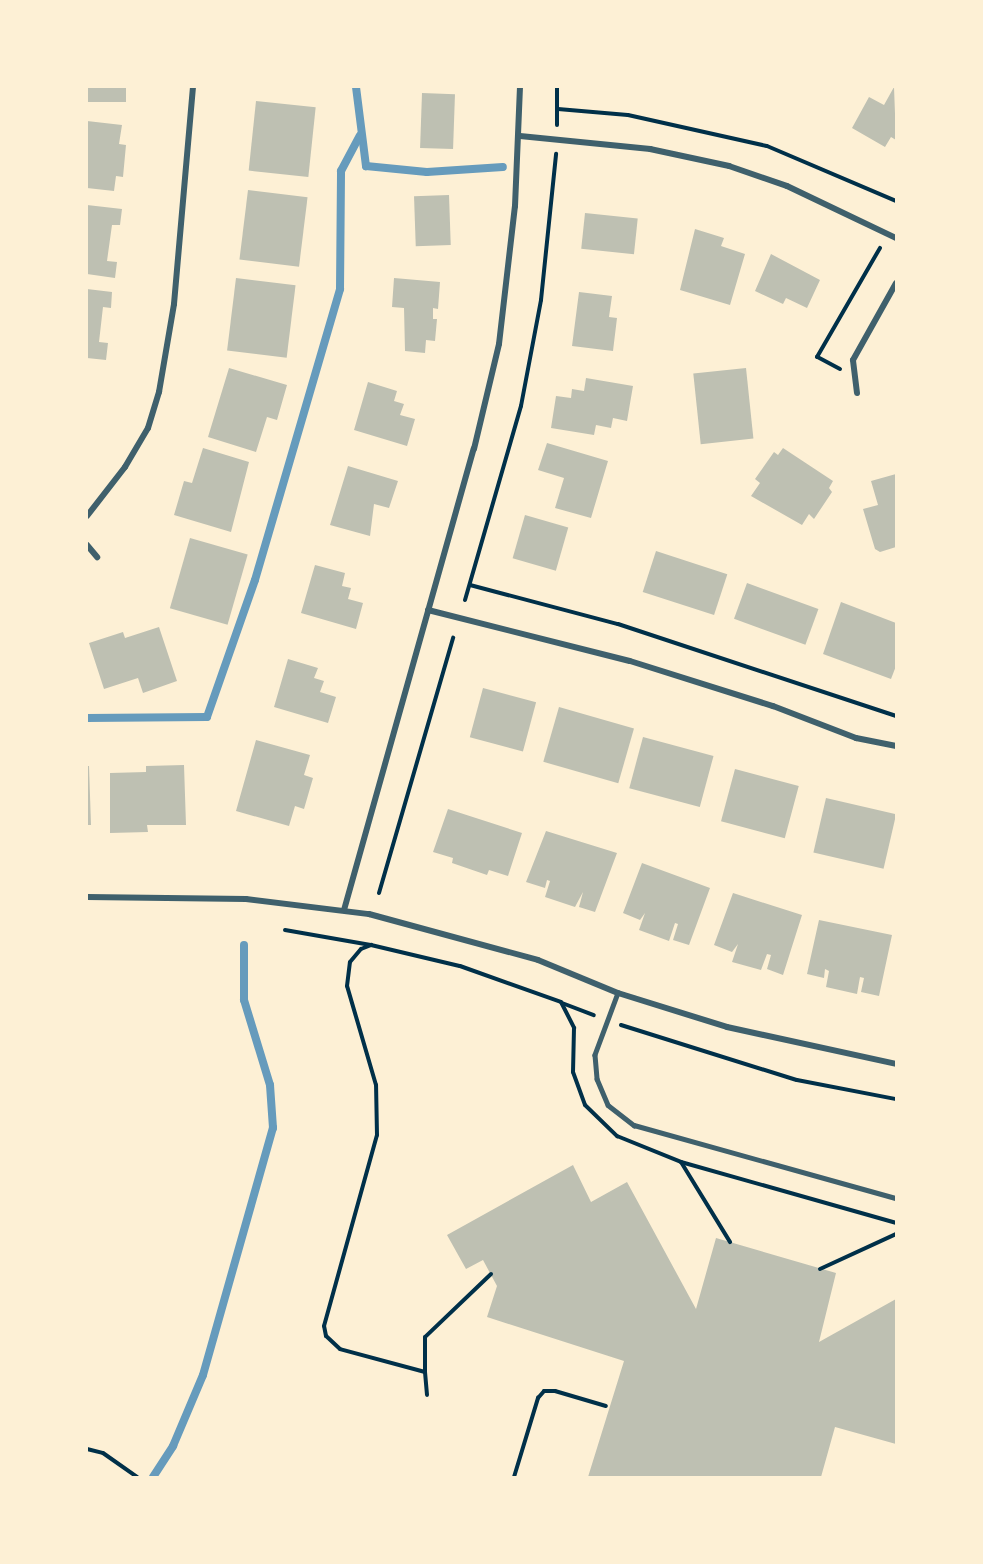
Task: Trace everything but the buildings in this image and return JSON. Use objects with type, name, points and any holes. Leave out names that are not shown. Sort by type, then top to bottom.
[{"type":"street","points":[[87,516],[126,467],[148,428],[159,392],[174,304],[193,87]]},
{"type":"street","points":[[344,910],[428,610],[498,344],[510,270],[520,136],[520,87]]},
{"type":"street","points":[[520,136],[650,149],[729,166],[787,186],[896,238]]},
{"type":"street","points":[[857,393],[853,360],[896,283]]},
{"type":"street","points":[[87,545],[97,557]]},
{"type":"street","points":[[428,610],[630,661],[773,706],[856,738],[896,746]]},
{"type":"street","points":[[87,897],[246,899],[344,910],[483,943],[538,960],[618,993],[773,1040],[896,1064]]},
{"type":"lane","points":[[618,993],[595,1055],[597,1079],[608,1105],[634,1125],[896,1198]]},
{"type":"path","points":[[465,600],[521,406],[537,321],[557,138],[557,87]]},
{"type":"path","points":[[558,109],[628,115],[735,138],[804,159],[896,201]]},
{"type":"path","points":[[855,374],[817,357],[889,234]]},
{"type":"path","points":[[470,585],[618,624],[896,716]]},
{"type":"path","points":[[379,893],[453,638]]},
{"type":"path","points":[[285,930],[371,945],[460,966],[608,1020],[797,1080],[896,1099]]},
{"type":"path","points":[[371,945],[361,949],[350,962],[347,986],[376,1085],[377,1135],[324,1326],[331,1344],[340,1349],[424,1372]]},
{"type":"path","points":[[561,1002],[574,1028],[573,1072],[585,1105],[617,1136],[681,1162],[896,1223]]},
{"type":"path","points":[[681,1162],[730,1242]]},
{"type":"path","points":[[820,1269],[896,1234]]},
{"type":"path","points":[[427,1395],[424,1372],[425,1337],[491,1274]]},
{"type":"path","points":[[514,1477],[538,1398],[544,1391],[555,1391],[606,1406]]},
{"type":"path","points":[[87,1449],[103,1453],[137,1477]]},
{"type":"waterway","points":[[356,87],[366,166],[427,172],[503,167]]},
{"type":"waterway","points":[[87,718],[207,717],[255,580],[340,289],[341,171],[360,136]]},
{"type":"waterway","points":[[153,1477],[173,1446],[203,1375],[273,1128],[270,1085],[244,1000],[244,945]]}]
